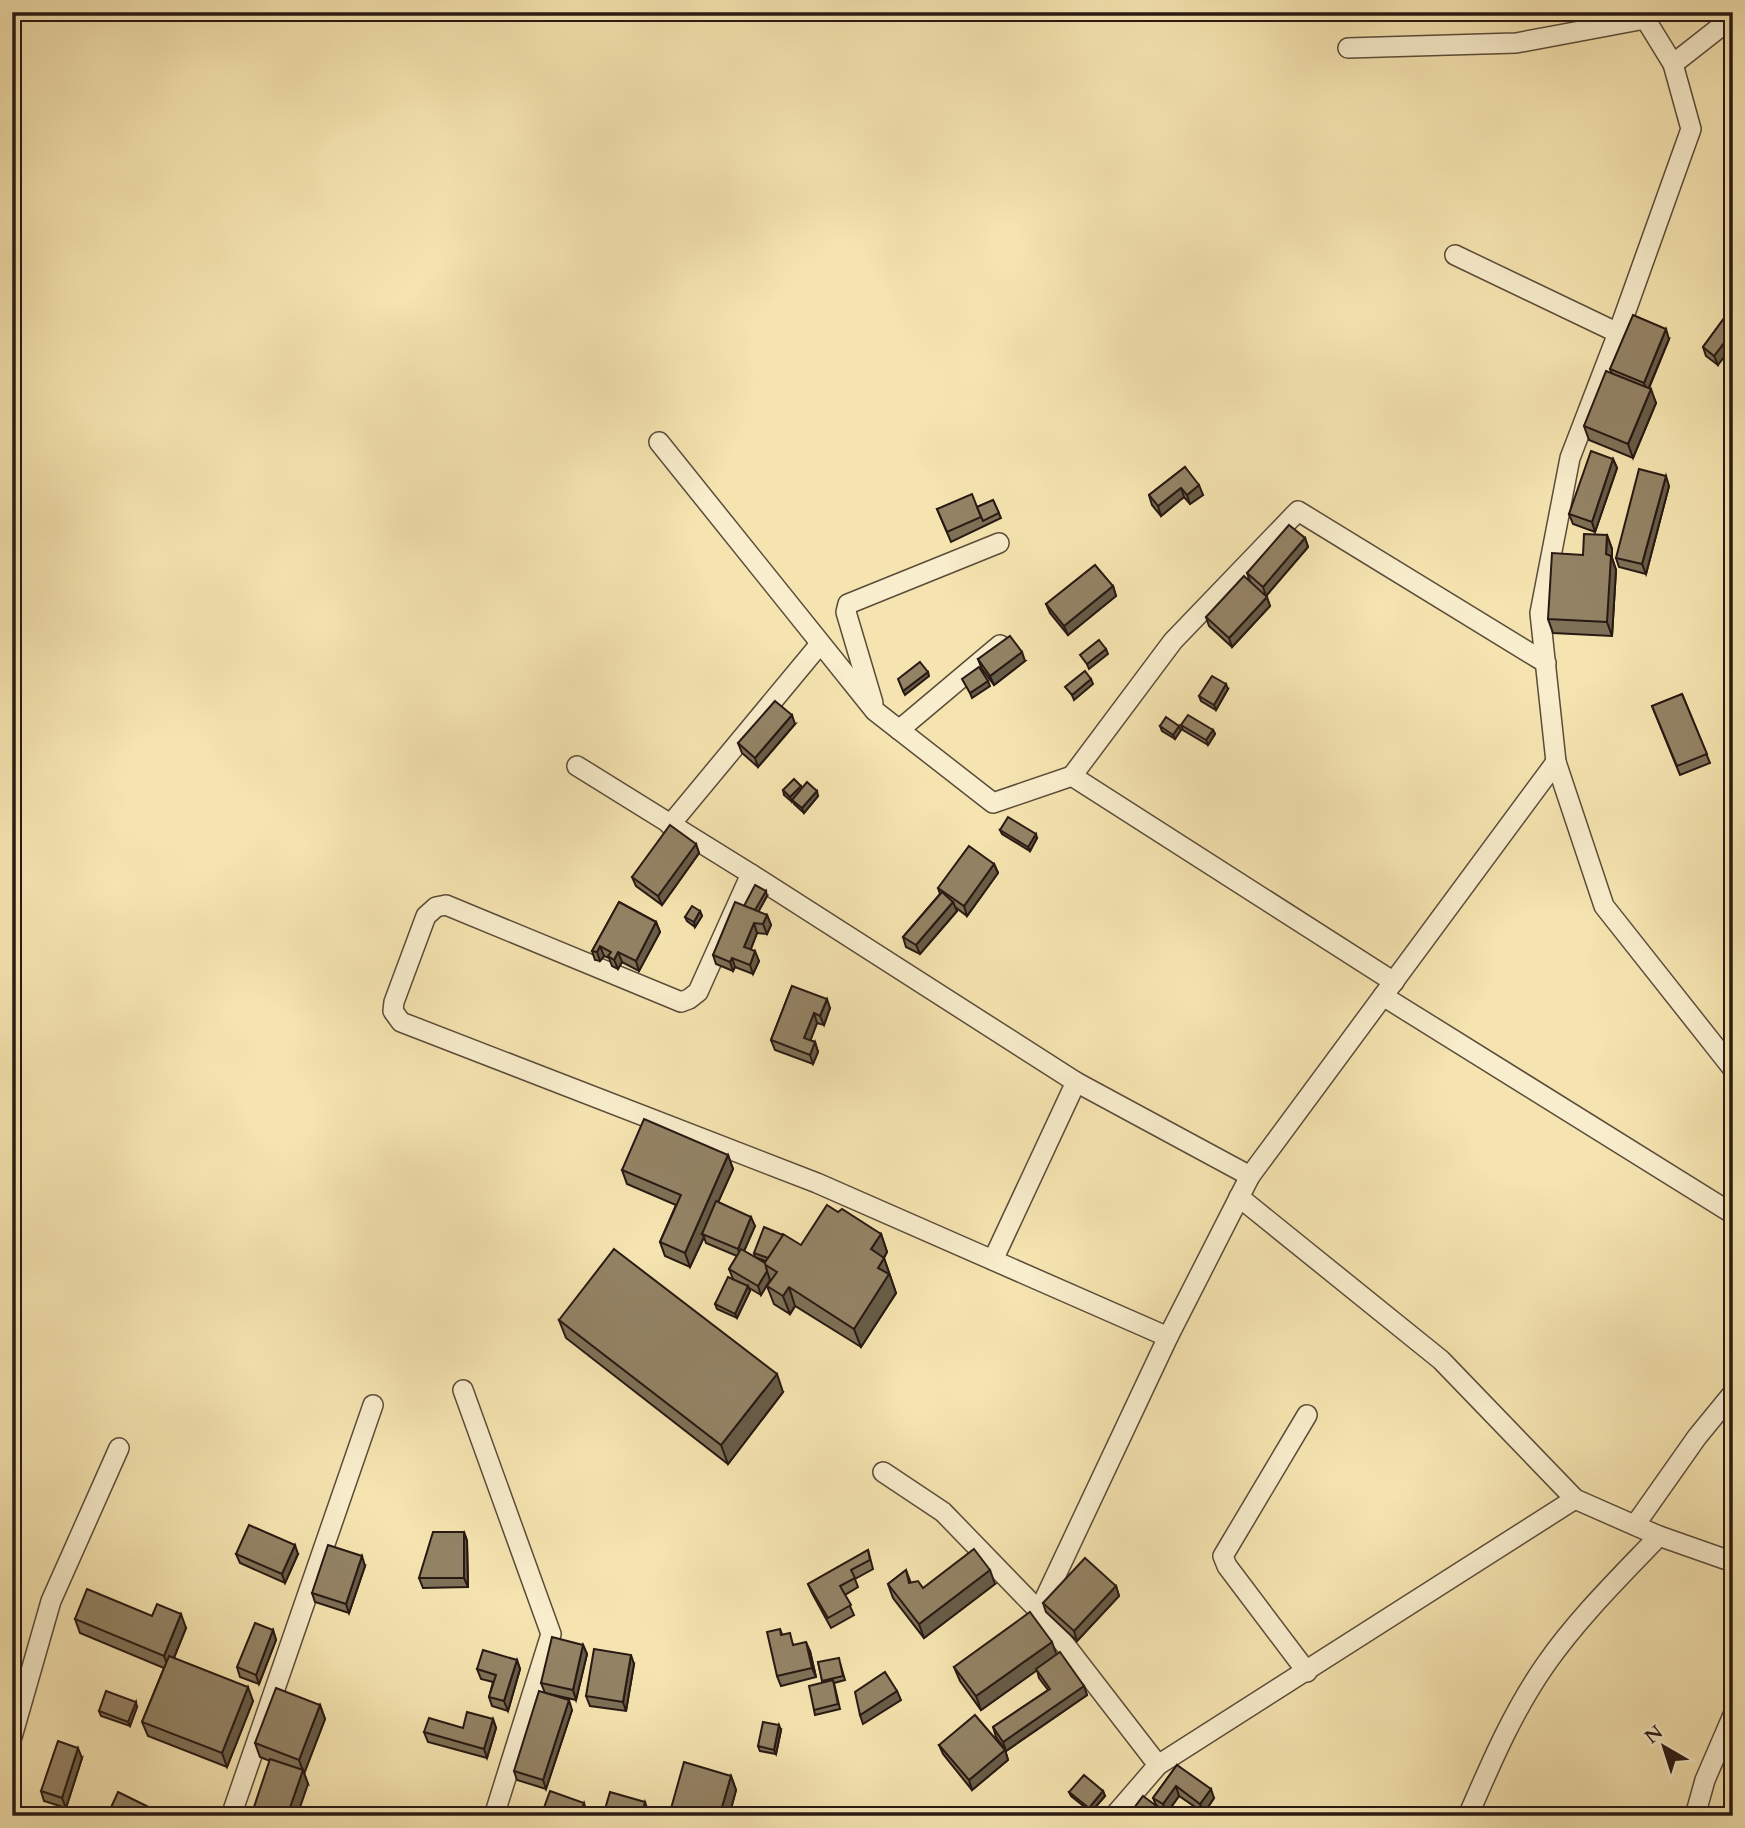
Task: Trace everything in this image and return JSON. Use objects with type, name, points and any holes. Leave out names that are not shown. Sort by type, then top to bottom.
[{"type":"street","points":[[1348,48],[1516,43],[1643,16],[1673,64],[1691,129],[1570,458],[1540,613],[1556,762],[1604,906],[1733,1069]]},
{"type":"street","points":[[1673,64],[1733,17]]},
{"type":"street","points":[[1455,255],[1618,333]]},
{"type":"street","points":[[659,442],[875,711],[993,803],[1072,776],[1173,641],[1298,511],[1546,663]]},
{"type":"street","points":[[875,711],[846,612],[848,604],[999,543]]},
{"type":"street","points":[[899,730],[1005,640]]},
{"type":"street","points":[[670,825],[820,644]]},
{"type":"street","points":[[1039,1611],[1168,1337],[1250,1176],[1556,762]]},
{"type":"street","points":[[577,765],[1076,1082],[1250,1176]]},
{"type":"street","points":[[1072,776],[1388,989],[1733,1214]]},
{"type":"street","points":[[751,874],[698,992],[689,999],[681,1002],[446,905],[436,907],[426,916],[393,1011],[401,1022],[817,1183],[1168,1337]]},
{"type":"street","points":[[993,1260],[1076,1082]]},
{"type":"street","points":[[1239,1197],[1441,1360],[1574,1499],[1659,1536],[1733,1562]]},
{"type":"street","points":[[463,1390],[551,1634],[494,1816]]},
{"type":"street","points":[[1635,1525],[1697,1437],[1733,1393]]},
{"type":"street","points":[[231,1816],[373,1405]]},
{"type":"street","points":[[1307,1415],[1223,1556],[1227,1566],[1307,1671]]},
{"type":"street","points":[[12,1738],[51,1601],[119,1448]]},
{"type":"street","points":[[883,1472],[943,1512],[1039,1611],[1158,1765]]},
{"type":"street","points":[[1114,1816],[1158,1765],[1574,1499]]},
{"type":"street","points":[[1468,1816],[1506,1728],[1547,1663],[1596,1604],[1659,1536]]},
{"type":"street","points":[[1695,1816],[1706,1780],[1733,1715]]},
{"type":"building","points":[[1733,306],[1733,331],[1714,356],[1703,347]]},
{"type":"building","points":[[1633,315],[1666,329],[1644,383],[1610,369]]},
{"type":"building","points":[[1606,371],[1651,389],[1628,444],[1584,426]]},
{"type":"building","points":[[1591,451],[1613,459],[1592,522],[1569,514]]},
{"type":"building","points":[[1185,467],[1199,485],[1187,495],[1181,488],[1158,506],[1149,495]]},
{"type":"building","points":[[1639,469],[1666,476],[1642,564],[1616,558]]},
{"type":"building","points":[[972,494],[981,517],[947,532],[937,509]]},
{"type":"building","points":[[993,500],[999,513],[983,521],[977,507]]},
{"type":"building","points":[[1289,525],[1305,538],[1263,587],[1247,573]]},
{"type":"building","points":[[1584,534],[1607,535],[1606,554],[1611,556],[1607,622],[1548,619],[1552,553],[1583,555]]},
{"type":"building","points":[[1095,565],[1113,586],[1064,626],[1046,604]]},
{"type":"building","points":[[1244,576],[1267,597],[1229,638],[1206,617]]},
{"type":"building","points":[[1010,636],[1022,652],[990,676],[978,659]]},
{"type":"building","points":[[1099,640],[1106,649],[1087,664],[1080,655]]},
{"type":"building","points":[[920,662],[928,672],[903,691],[898,679]]},
{"type":"building","points":[[979,667],[988,681],[970,693],[962,679]]},
{"type":"building","points":[[1085,671],[1091,679],[1072,695],[1065,687]]},
{"type":"building","points":[[1212,676],[1226,684],[1214,705],[1199,696]]},
{"type":"building","points":[[1682,694],[1707,754],[1677,766],[1652,706]]},
{"type":"building","points":[[775,701],[792,715],[755,758],[738,743]]},
{"type":"building","points":[[1188,715],[1213,730],[1206,740],[1181,725]]},
{"type":"building","points":[[1166,717],[1179,726],[1173,735],[1160,726]]},
{"type":"building","points":[[794,779],[801,786],[790,797],[783,790]]},
{"type":"building","points":[[807,782],[817,791],[802,808],[792,800]]},
{"type":"building","points":[[1008,817],[1036,834],[1028,847],[1000,830]]},
{"type":"building","points":[[670,825],[696,844],[658,896],[632,877]]},
{"type":"building","points":[[969,846],[994,864],[964,906],[938,888]]},
{"type":"building","points":[[755,885],[766,891],[755,910],[744,906]]},
{"type":"building","points":[[942,892],[953,902],[916,945],[903,937]]},
{"type":"building","points":[[619,902],[656,922],[636,961],[618,952],[614,960],[608,956],[611,952],[600,946],[597,952],[592,951]]},
{"type":"building","points":[[735,902],[767,915],[763,924],[754,923],[744,947],[755,951],[750,965],[732,958],[730,962],[713,955]]},
{"type":"building","points":[[692,906],[700,911],[694,922],[685,917]]},
{"type":"building","points":[[792,986],[827,999],[820,1016],[814,1013],[804,1038],[815,1042],[810,1055],[771,1040]]},
{"type":"building","points":[[644,1119],[728,1155],[685,1253],[660,1242],[681,1195],[622,1170]]},
{"type":"building","points":[[716,1201],[751,1217],[738,1249],[702,1234]]},
{"type":"building","points":[[827,1205],[838,1212],[842,1209],[881,1234],[871,1249],[884,1258],[878,1268],[889,1274],[854,1329],[789,1287],[783,1296],[767,1286],[777,1272],[764,1264],[783,1234],[801,1245]]},
{"type":"building","points":[[764,1227],[783,1235],[768,1258],[754,1253]]},
{"type":"building","points":[[614,1249],[777,1374],[721,1445],[559,1320]]},
{"type":"building","points":[[741,1249],[765,1263],[767,1271],[758,1286],[729,1269]]},
{"type":"building","points":[[728,1277],[748,1286],[735,1314],[715,1304]]},
{"type":"building","points":[[249,1525],[295,1545],[282,1574],[236,1554]]},
{"type":"building","points":[[433,1532],[464,1532],[464,1578],[419,1578]]},
{"type":"building","points":[[328,1545],[362,1556],[346,1604],[312,1593]]},
{"type":"building","points":[[974,1549],[990,1570],[919,1624],[888,1584],[906,1570],[909,1583],[918,1581],[923,1588]]},
{"type":"building","points":[[868,1550],[870,1560],[851,1570],[855,1578],[840,1586],[851,1605],[828,1618],[808,1584]]},
{"type":"building","points":[[1085,1558],[1116,1586],[1074,1631],[1043,1603]]},
{"type":"building","points":[[87,1589],[152,1616],[157,1604],[181,1614],[164,1656],[75,1619]]},
{"type":"building","points":[[1030,1612],[1052,1642],[976,1696],[954,1667]]},
{"type":"building","points":[[255,1623],[273,1630],[256,1675],[237,1667]]},
{"type":"building","points":[[780,1629],[781,1635],[790,1633],[793,1645],[806,1642],[812,1668],[777,1676],[767,1632]]},
{"type":"building","points":[[552,1637],[583,1645],[573,1690],[541,1683]]},
{"type":"building","points":[[594,1649],[631,1655],[623,1702],[586,1696]]},
{"type":"building","points":[[483,1650],[517,1660],[504,1701],[489,1697],[496,1675],[477,1669]]},
{"type":"building","points":[[1060,1652],[1084,1686],[1003,1742],[993,1727],[1050,1689],[1036,1669]]},
{"type":"building","points":[[169,1656],[248,1687],[222,1753],[142,1722]]},
{"type":"building","points":[[839,1658],[843,1676],[822,1681],[818,1662]]},
{"type":"building","points":[[885,1672],[897,1691],[860,1715],[855,1692]]},
{"type":"building","points":[[833,1680],[838,1704],[814,1710],[809,1686]]},
{"type":"building","points":[[276,1688],[320,1705],[299,1760],[255,1743]]},
{"type":"building","points":[[106,1691],[136,1702],[128,1722],[99,1711]]},
{"type":"building","points":[[539,1691],[569,1700],[543,1780],[514,1771]]},
{"type":"building","points":[[467,1712],[493,1719],[484,1749],[424,1732],[429,1718],[463,1728]]},
{"type":"building","points":[[975,1715],[1005,1750],[969,1780],[939,1745]]},
{"type":"building","points":[[763,1722],[779,1725],[774,1750],[758,1746]]},
{"type":"building","points":[[58,1741],[78,1748],[62,1798],[41,1791]]},
{"type":"building","points":[[270,1759],[303,1770],[287,1816],[251,1816]]},
{"type":"building","points":[[684,1762],[731,1776],[720,1814],[727,1816],[684,1816],[670,1812]]},
{"type":"building","points":[[1177,1765],[1211,1789],[1200,1804],[1176,1786],[1163,1804],[1153,1798]]},
{"type":"building","points":[[1084,1775],[1103,1791],[1089,1808],[1069,1792]]},
{"type":"building","points":[[550,1791],[584,1803],[579,1816],[541,1816]]},
{"type":"building","points":[[118,1792],[167,1816],[107,1816]]},
{"type":"building","points":[[610,1792],[645,1802],[641,1816],[603,1816]]},
{"type":"building","points":[[1143,1796],[1170,1816],[1128,1816]]},
{"type":"building","points":[[1230,1809],[1240,1816],[1225,1816]]}]
